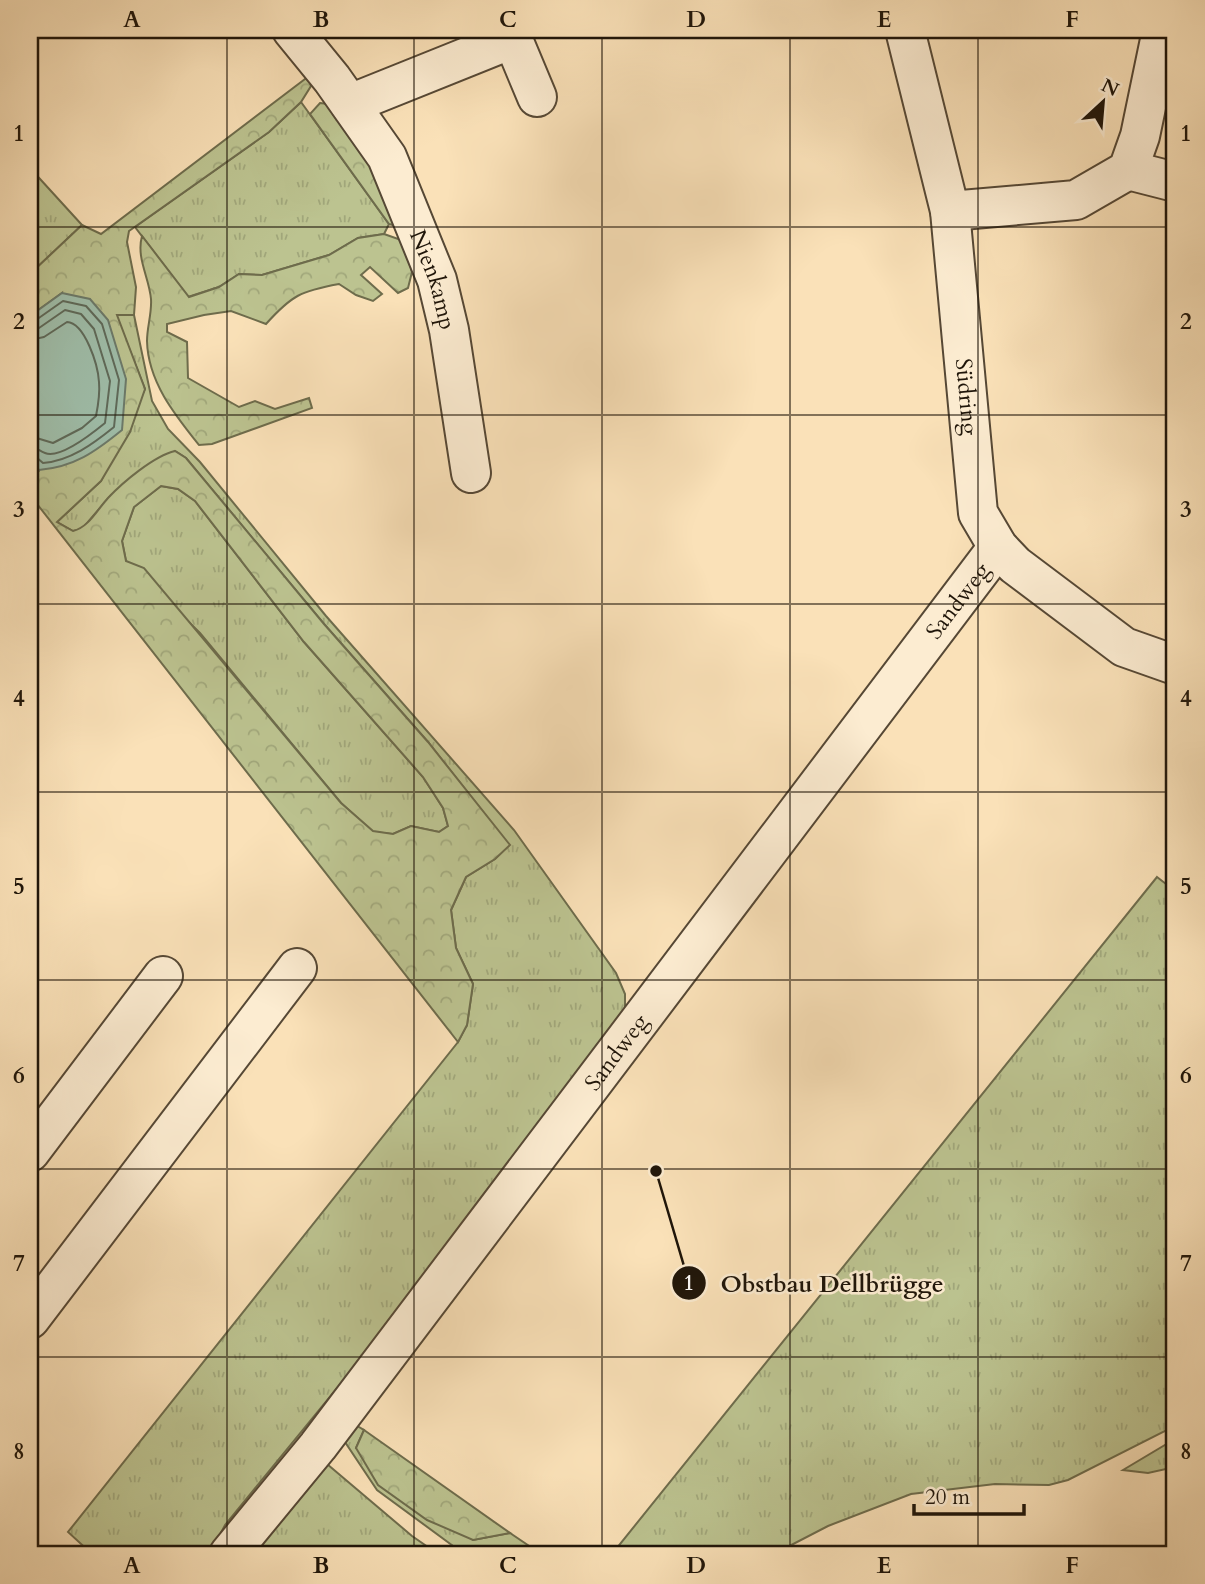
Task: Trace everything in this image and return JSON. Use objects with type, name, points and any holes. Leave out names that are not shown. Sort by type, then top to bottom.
[{"type":"street","name":"Nienkamp","points":[[292,30],[350,104],[387,157],[437,280],[449,330],[471,474]]},
{"type":"street","name":"Südring","points":[[905,30],[950,211],[978,513],[998,547],[1015,565],[1124,647],[1175,665]]},
{"type":"street","points":[[950,211],[1076,200],[1128,170],[1140,136],[1162,30]]},
{"type":"street","points":[[350,104],[511,34],[537,97]]},
{"type":"street","points":[[1128,170],[1175,182]]},
{"type":"street","name":"Sandweg","points":[[229,1554],[335,1424],[998,547]]},
{"type":"street","points":[[30,1319],[297,968]]},
{"type":"street","points":[[30,1152],[163,976]]},
{"type":"green space","points":[[309,76],[311,86],[301,102],[269,132],[129,231],[127,242],[136,287],[134,315],[117,315],[145,389],[130,432],[101,481],[57,522],[73,531],[79,529],[130,477],[149,464],[175,451],[186,458],[324,624],[428,742],[510,845],[495,859],[466,877],[451,910],[456,948],[473,984],[467,1025],[458,1042],[30,495],[30,460],[39,470],[62,293],[30,316],[30,274],[82,225],[101,234]],"holes":[[[161,486],[178,489],[195,501],[304,642],[423,777],[443,808],[448,826],[439,832],[411,826],[393,834],[373,831],[341,803],[144,568],[126,561],[122,541],[134,507]]]},
{"type":"green space","points":[[301,102],[389,224],[384,234],[358,238],[329,255],[262,275],[239,274],[219,287],[188,297],[135,227],[269,132]]},
{"type":"green space","points":[[320,103],[328,104],[353,130],[401,227],[389,224],[310,114]]},
{"type":"green space","points":[[30,168],[82,225],[30,274]]},
{"type":"green space","points":[[384,234],[404,241],[412,272],[408,288],[398,293],[370,267],[361,275],[382,294],[373,301],[356,295],[339,284],[298,296],[283,306],[266,324],[231,311],[167,324],[167,332],[187,342],[188,378],[239,407],[255,401],[275,409],[309,398],[312,408],[212,444],[199,445],[172,410],[152,370],[147,341],[151,299],[142,260],[142,236],[189,297],[219,287],[239,274],[262,275],[329,255],[358,238]]},
{"type":"green space","points":[[116,315],[134,315],[152,401],[168,429],[200,462],[326,616],[514,830],[616,973],[625,994],[625,1009],[361,1359],[225,1525],[210,1554],[92,1554],[68,1532],[458,1042],[467,1025],[473,984],[456,948],[451,910],[466,877],[495,859],[509,845],[428,742],[324,624],[186,458],[175,451],[111,495],[82,529],[73,531],[57,522],[101,481],[145,389]]},
{"type":"green space","points":[[161,486],[178,489],[195,501],[304,642],[423,777],[443,808],[448,826],[439,832],[411,826],[393,834],[373,832],[341,803],[200,633],[126,561],[122,541],[134,507]]},
{"type":"green space","points":[[1157,877],[1175,891],[1175,1426],[1068,1480],[1049,1485],[995,1484],[911,1494],[828,1526],[774,1554],[612,1554]]},
{"type":"green space","points":[[352,1423],[364,1430],[356,1448],[473,1540],[510,1533],[541,1554],[464,1554],[377,1490],[341,1436]]},
{"type":"green space","points":[[364,1430],[510,1533],[473,1540],[427,1520],[378,1485],[356,1448]]},
{"type":"green space","points":[[1175,1439],[1175,1467],[1148,1473],[1123,1470]]},
{"type":"green space","points":[[327,1464],[412,1536],[438,1554],[249,1554]]},
{"type":"water","points":[[62,293],[90,299],[108,320],[126,379],[122,430],[74,462],[39,470],[30,460],[30,316]]},
{"type":"place","name":"Obstbau Dellbrügge","points":[[656,1171]]}]
